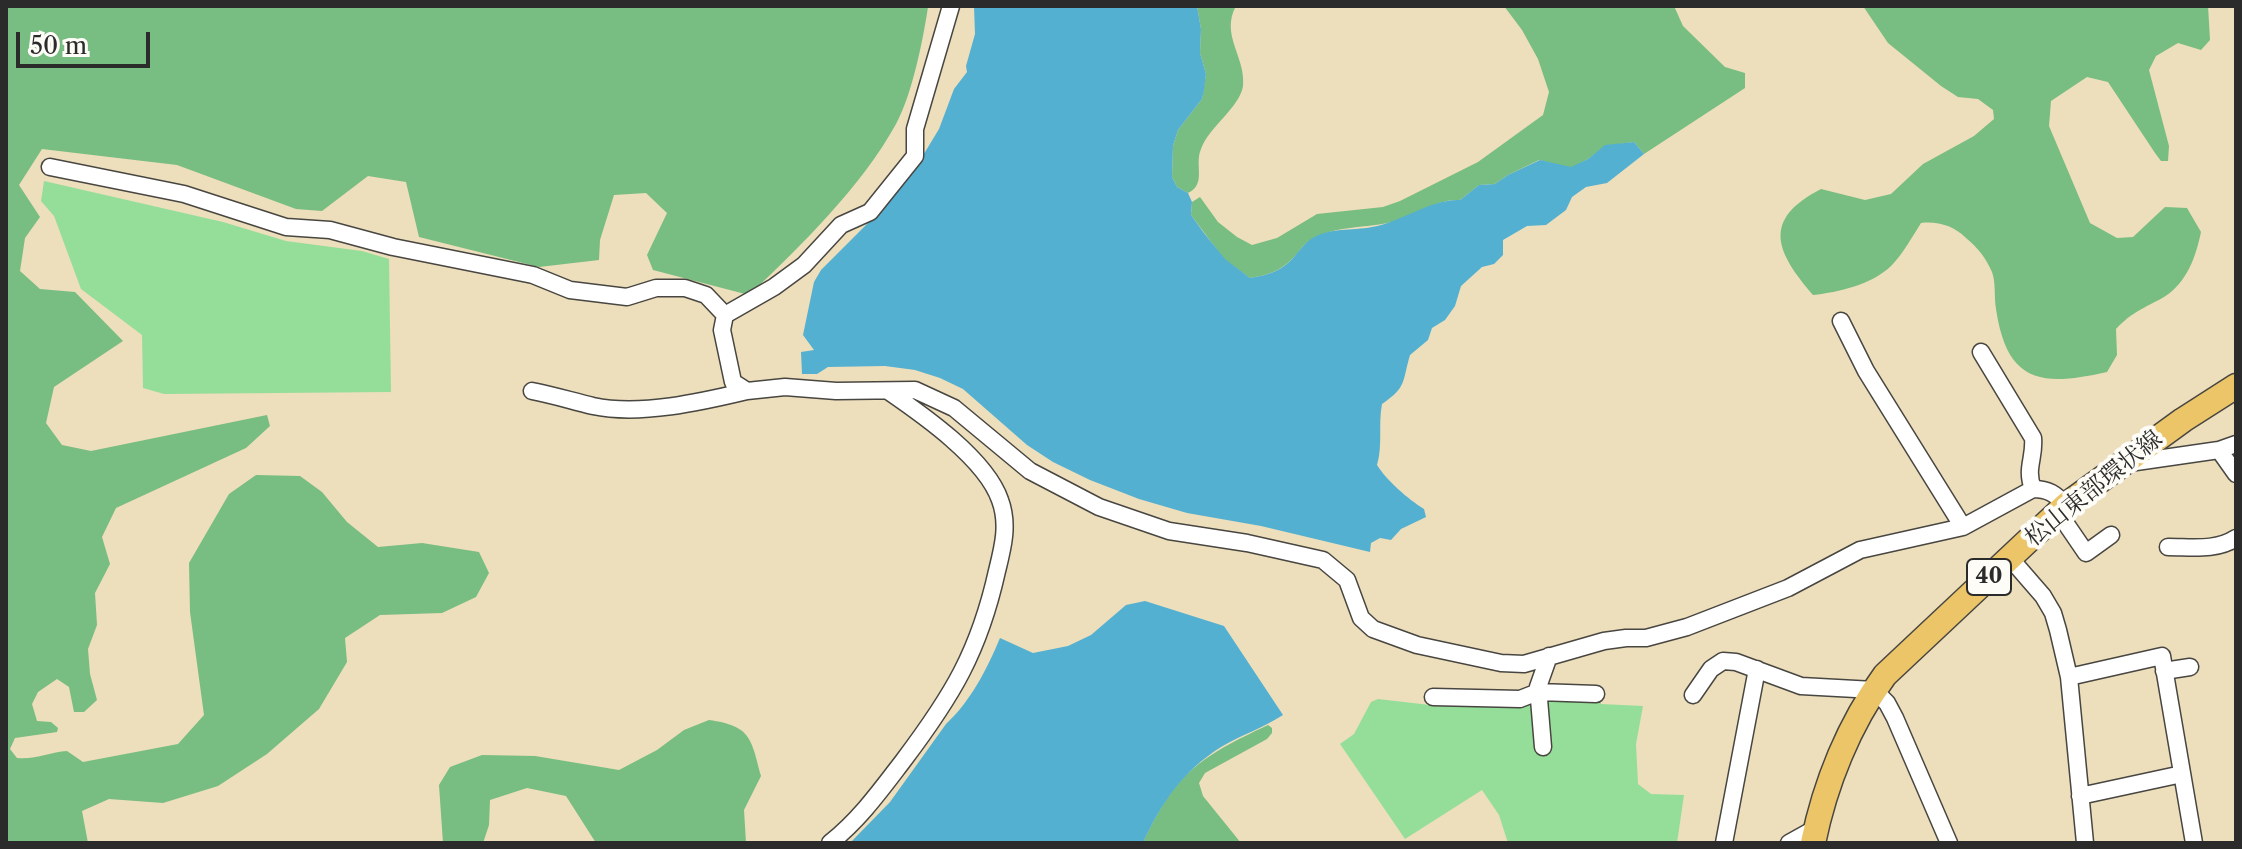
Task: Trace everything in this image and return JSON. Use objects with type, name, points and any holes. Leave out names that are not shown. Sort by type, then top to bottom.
[{"type":"main road","name":"松山東部環状線","points":[[1814,836],[1843,746],[1874,690],[1904,655],[2062,509],[2119,465],[2236,386]]},
{"type":"street","points":[[747,391],[733,382],[722,330],[725,315],[774,287],[804,265],[841,225],[870,212],[915,156],[915,129],[951,6]]},
{"type":"street","points":[[50,167],[184,194],[286,227],[330,230],[393,247],[533,275],[570,290],[627,297],[656,288],[685,288],[706,295],[725,315]]},
{"type":"street","points":[[1841,321],[1866,371],[1963,527]]},
{"type":"street","points":[[1981,352],[2033,438],[2034,451],[2028,476],[2033,489]]},
{"type":"street","points":[[532,391],[594,406],[634,408],[696,403],[747,391],[785,387],[836,391],[915,390],[954,408],[1030,471],[1064,491],[1134,521],[1195,537],[1247,543],[1323,560],[1347,580],[1361,618],[1373,629],[1417,645],[1501,663],[1524,664],[1604,641],[1646,638],[1687,627],[1788,588],[1860,550],[1963,527],[2033,489],[2045,489],[2056,494],[2086,553],[2111,535]]},
{"type":"street","points":[[830,843],[873,802],[956,685],[984,621],[1006,528],[1002,504],[990,480],[932,421],[888,391]]},
{"type":"street","points":[[2119,465],[2219,450],[2236,444]]},
{"type":"street","points":[[2219,450],[2236,474]]},
{"type":"street","points":[[2168,547],[2214,547],[2236,538]]},
{"type":"street","points":[[2010,558],[2043,596],[2053,613],[2069,677],[2085,843]]},
{"type":"street","points":[[1543,747],[1538,692],[1549,656]]},
{"type":"street","points":[[2069,677],[2162,656],[2194,843]]},
{"type":"street","points":[[1693,695],[1711,669],[1723,661],[1736,662],[1801,686],[1874,690],[1887,703],[1895,718],[1949,843]]},
{"type":"street","points":[[2164,671],[2190,667]]},
{"type":"street","points":[[1724,843],[1757,669]]},
{"type":"street","points":[[1433,697],[1520,699],[1538,692],[1596,694]]},
{"type":"street","points":[[2080,796],[2182,774]]},
{"type":"street","points":[[1789,843],[1814,836]]},
{"type":"green space","points":[[6,6],[928,7],[912,83],[896,124],[882,147],[829,215],[749,295],[653,270],[647,255],[667,213],[646,193],[614,195],[600,240],[599,260],[539,267],[419,237],[406,182],[368,176],[322,211],[296,209],[177,165],[42,149],[19,185],[40,217],[25,238],[20,271],[40,289],[75,292],[123,341],[54,387],[46,423],[62,445],[91,451],[267,415],[270,426],[246,448],[116,508],[102,537],[110,564],[95,593],[97,625],[88,649],[97,700],[84,712],[74,712],[69,687],[57,679],[38,692],[32,704],[37,721],[51,722],[58,728],[57,732],[15,738],[10,749],[17,758],[67,751],[83,762],[178,744],[204,715],[190,612],[189,563],[229,494],[256,475],[300,476],[322,492],[347,522],[378,547],[422,543],[479,552],[489,573],[476,597],[442,613],[380,615],[345,638],[347,662],[319,709],[267,754],[218,786],[163,803],[109,799],[82,811],[88,843],[6,843]]},
{"type":"green space","points":[[1197,6],[1236,6],[1231,27],[1243,86],[1236,102],[1205,141],[1199,155],[1199,179],[1188,193],[1177,187],[1172,177],[1173,146],[1178,130],[1202,99],[1206,74],[1200,53],[1201,29]]},
{"type":"green space","points":[[1504,6],[1674,6],[1683,26],[1725,67],[1745,73],[1745,88],[1644,154],[1634,142],[1605,146],[1571,168],[1539,160],[1495,184],[1479,185],[1460,200],[1438,203],[1391,222],[1322,235],[1306,243],[1284,266],[1263,275],[1250,278],[1224,259],[1191,215],[1192,202],[1200,197],[1218,222],[1252,245],[1277,238],[1317,214],[1383,207],[1400,201],[1478,162],[1543,115],[1549,92],[1538,59]]},
{"type":"green space","points":[[1863,6],[2208,6],[2210,40],[2201,50],[2178,43],[2156,56],[2149,70],[2169,146],[2168,161],[2161,161],[2108,82],[2087,77],[2051,101],[2049,126],[2090,223],[2117,238],[2133,237],[2165,207],[2187,208],[2201,232],[2193,259],[2179,284],[2116,329],[2117,355],[2107,372],[2084,377],[2046,378],[2031,374],[2019,365],[2001,334],[1990,267],[1970,242],[1945,225],[1921,223],[1903,251],[1883,273],[1844,290],[1813,295],[1790,265],[1783,251],[1782,225],[1802,201],[1821,189],[1865,200],[1891,194],[1923,164],[1974,136],[1994,119],[1993,110],[1978,99],[1958,97],[1888,43]]},
{"type":"green space","points":[[44,181],[223,222],[286,241],[362,251],[389,259],[391,392],[164,394],[143,388],[142,335],[81,289],[54,216],[41,201]]},
{"type":"green space","points":[[1600,690],[1601,704],[1643,706],[1636,744],[1638,784],[1651,794],[1684,795],[1677,843],[1508,843],[1499,815],[1482,790],[1405,839],[1340,744],[1354,734],[1371,702],[1378,699],[1430,705],[1446,694]]},
{"type":"green space","points":[[709,720],[741,730],[755,752],[761,776],[744,810],[746,843],[596,843],[566,796],[527,788],[490,800],[489,825],[483,843],[443,843],[439,785],[450,767],[482,755],[535,756],[619,770],[657,750],[684,730]]},
{"type":"green space","points":[[1268,725],[1272,733],[1267,739],[1205,773],[1199,783],[1203,796],[1241,843],[1143,843],[1166,800],[1192,770],[1224,747]]},
{"type":"water","points":[[974,6],[1197,6],[1201,29],[1200,53],[1206,74],[1204,90],[1202,99],[1178,130],[1173,146],[1172,177],[1177,187],[1188,193],[1192,202],[1191,215],[1204,233],[1225,259],[1250,278],[1280,269],[1318,235],[1383,224],[1438,203],[1460,200],[1479,185],[1495,184],[1540,160],[1571,167],[1588,159],[1605,145],[1634,142],[1644,154],[1607,183],[1586,187],[1572,197],[1566,210],[1546,225],[1527,226],[1503,240],[1503,255],[1494,264],[1482,267],[1461,286],[1455,306],[1445,320],[1432,328],[1428,340],[1410,355],[1400,388],[1382,404],[1377,465],[1398,489],[1424,509],[1426,517],[1401,529],[1391,540],[1380,538],[1371,543],[1370,552],[1261,526],[1187,513],[1139,499],[1053,462],[1027,445],[963,389],[940,378],[915,370],[885,366],[828,367],[817,374],[802,374],[801,352],[814,350],[803,335],[814,282],[821,270],[878,213],[916,167],[939,129],[954,89],[967,72],[975,34]]},
{"type":"water","points":[[1145,601],[1224,626],[1283,715],[1221,747],[1195,766],[1157,814],[1143,843],[850,843],[890,802],[946,724],[971,695],[1000,638],[1033,653],[1068,646],[1091,635],[1126,605]]}]
